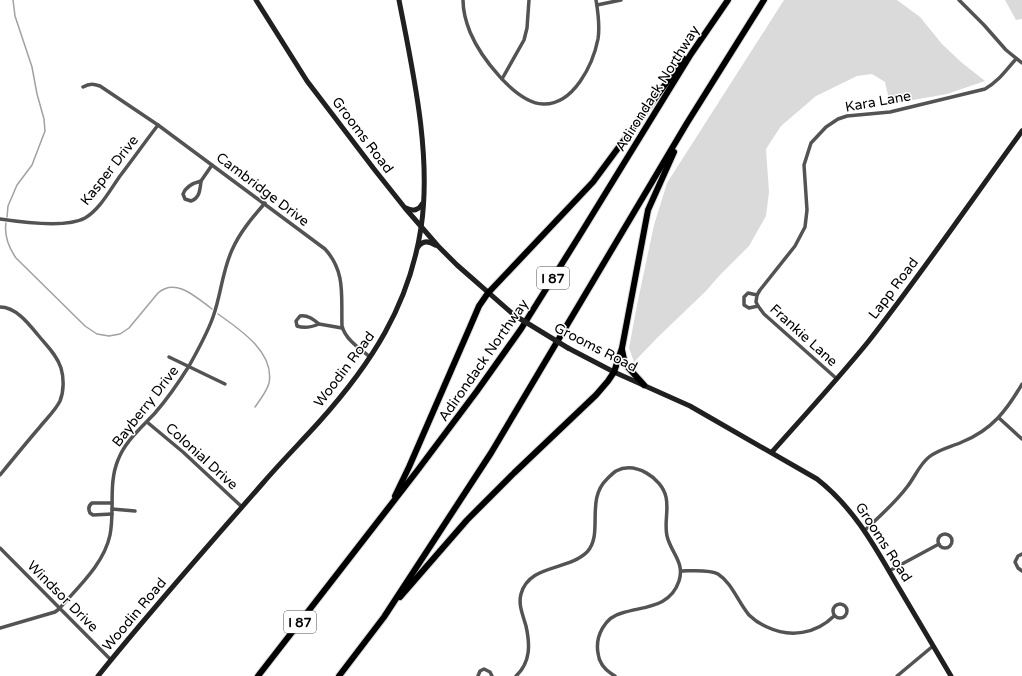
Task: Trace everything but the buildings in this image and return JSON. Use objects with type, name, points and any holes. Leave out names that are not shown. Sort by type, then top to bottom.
[{"type":"highway","name":"Adirondack Northway","points":[[258,676],[389,508],[477,391],[521,329],[701,38],[728,0]]},
{"type":"highway","name":"I 87","points":[[339,676],[384,616],[491,453],[687,123],[764,0]]},
{"type":"highway","points":[[389,508],[409,467],[479,306],[488,293],[593,182],[694,45],[701,38]]},
{"type":"highway","points":[[384,616],[467,520],[608,382],[614,372],[622,348],[648,210],[687,123]]},
{"type":"highway","points":[[622,348],[625,364],[644,385]]},
{"type":"street","name":"Grooms Road","points":[[256,0],[307,81],[405,208],[457,266],[514,315],[568,348],[614,372],[690,406],[772,452],[817,479],[829,488],[843,502],[865,530],[951,676]]},
{"type":"street","name":"Woodin Road","points":[[98,676],[242,507],[320,421],[343,393],[381,342],[398,310],[410,277],[417,250],[421,227],[424,176],[421,126],[399,0]]},
{"type":"street","points":[[463,0],[464,14],[470,34],[502,79],[523,97],[545,104],[557,101],[567,96],[574,90],[585,75],[598,38],[596,0]]},
{"type":"street","points":[[502,79],[524,40],[527,28],[529,0]]},
{"type":"street","points":[[597,5],[620,0]]},
{"type":"street","points":[[959,0],[972,12],[996,40],[1022,63]]},
{"type":"street","name":"Kara Lane","points":[[758,295],[760,290],[795,246],[805,227],[807,210],[804,165],[811,143],[826,127],[838,119],[847,116],[890,112],[985,89],[998,80],[1016,59]]},
{"type":"street","name":"Cambridge Drive","points":[[83,86],[88,84],[100,86],[158,124],[325,249],[335,261],[340,274],[342,328]]},
{"type":"street","name":"Kasper Drive","points":[[0,219],[58,223],[84,218],[91,213],[108,193],[158,124]]},
{"type":"street","name":"Lapp Road","points":[[772,452],[837,379],[868,341],[941,244],[1022,131]]},
{"type":"street","points":[[201,181],[186,188],[183,194],[185,199],[191,201],[197,197],[200,191],[201,181],[212,165]]},
{"type":"street","name":"Bayberry Drive","points":[[0,628],[48,615],[59,609],[95,567],[104,553],[110,534],[113,475],[118,459],[129,442],[176,386],[189,366],[214,317],[224,273],[232,250],[246,226],[265,203]]},
{"type":"street","points":[[405,208],[415,210],[420,208],[423,203]]},
{"type":"street","points":[[417,250],[421,243],[426,242],[433,243],[438,246]]},
{"type":"street","points":[[748,293],[758,295],[756,302],[758,306],[749,308],[744,305],[743,300],[748,293]]},
{"type":"street","name":"Frankie Lane","points":[[758,306],[764,314],[837,379]]},
{"type":"street","points":[[0,307],[10,309],[17,313],[48,347],[61,368],[63,384],[62,394],[55,409],[0,474]]},
{"type":"street","points":[[319,324],[312,318],[303,315],[297,317],[296,321],[297,326],[304,328],[319,324],[342,328],[348,338],[370,357]]},
{"type":"street","points":[[169,357],[225,384]]},
{"type":"street","points":[[865,530],[908,486],[922,465],[930,457],[942,449],[962,442],[980,433],[999,418],[1009,406],[1022,384]]},
{"type":"street","points":[[999,418],[1022,439]]},
{"type":"street","name":"Colonial Drive","points":[[147,422],[183,452],[242,507]]},
{"type":"street","points":[[516,676],[524,667],[529,649],[526,626],[520,605],[521,593],[524,586],[536,574],[565,565],[580,558],[588,551],[594,532],[595,503],[599,490],[604,482],[615,472],[628,469],[639,470],[651,475],[658,482],[666,496],[665,522],[667,538],[679,561],[681,571],[676,587],[666,599],[655,606],[620,613],[611,618],[602,628],[597,641],[598,655],[604,667],[615,676]]},
{"type":"street","points":[[112,503],[92,503],[88,509],[93,515],[112,511],[135,511]]},
{"type":"street","points":[[947,534],[952,538],[952,544],[947,548],[943,548],[939,544],[938,540],[941,535],[947,534]]},
{"type":"street","points":[[889,571],[939,544]]},
{"type":"street","name":"Windsor Drive","points":[[0,548],[111,660]]},
{"type":"street","points":[[1022,554],[1018,556],[1015,562],[1018,568],[1022,571]]},
{"type":"street","points":[[681,571],[702,571],[718,574],[731,588],[754,620],[781,632],[797,634],[814,630],[827,623],[834,616]]},
{"type":"street","points":[[841,604],[846,606],[846,616],[842,618],[834,616],[833,609],[836,605],[841,604]]},
{"type":"street","points":[[897,676],[933,646]]},
{"type":"street","points":[[478,676],[480,671],[484,669],[490,672],[492,676]]},
{"type":"shaded area","points":[[784,0],[897,0],[920,17],[942,44],[961,62],[985,81],[947,94],[890,104],[885,82],[872,74],[857,76],[816,96],[781,126],[766,149],[769,192],[766,216],[749,246],[634,362],[629,348],[654,225],[667,183]]},
{"type":"shaded area","points":[[1005,0],[1022,0],[1022,19],[1016,20]]},
{"type":"waterway","points":[[7,217],[8,206],[17,185],[32,165],[45,131],[44,119],[32,67],[15,16],[13,0]]},
{"type":"waterway","points":[[6,223],[8,242],[16,258],[85,326],[97,334],[109,336],[120,334],[129,328],[158,293],[172,287],[186,291],[212,309]]},
{"type":"waterway","points":[[218,314],[254,342],[267,361],[269,383],[255,407]]}]
